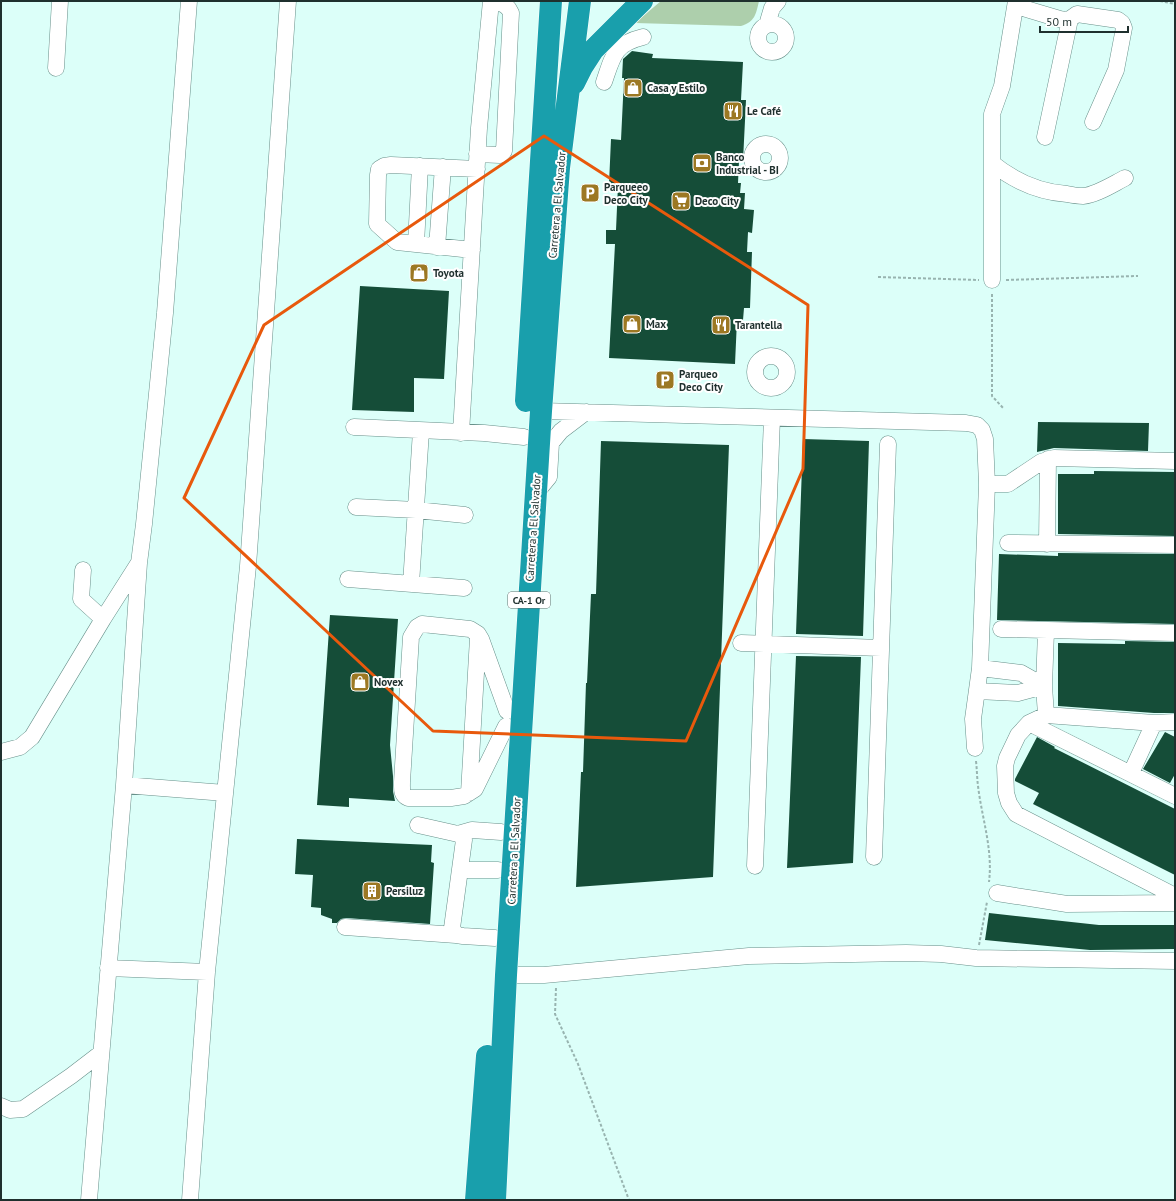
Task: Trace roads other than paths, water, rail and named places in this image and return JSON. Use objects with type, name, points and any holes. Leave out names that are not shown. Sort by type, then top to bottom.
[{"type":"highway","name":"Carretera a El Salvador","points":[[477,1200],[495,938],[500,832],[551,1]]},
{"type":"highway","name":"Carretera a El Salvador","points":[[496,1200],[496,1160],[506,975],[535,494],[558,175],[580,1]]},
{"type":"highway","points":[[569,95],[582,67],[593,50],[642,1]]},
{"type":"street","points":[[56,68],[60,1]]},
{"type":"street","points":[[88,1200],[124,785],[139,563],[165,313],[189,1]]},
{"type":"street","points":[[190,1200],[207,972],[248,566],[288,1]]},
{"type":"street","points":[[778,1],[772,8],[774,26],[784,10],[781,1]]},
{"type":"street","points":[[461,432],[472,250],[477,161],[491,2],[505,4],[511,13],[504,151],[500,155],[477,161],[443,167],[384,166],[379,169],[378,175],[377,224],[394,241],[472,250]]},
{"type":"street","points":[[992,280],[992,114],[1002,86],[1016,4],[1063,20],[1070,19],[1078,14],[1118,20],[1122,23],[1124,28],[1116,70],[1093,122]]},
{"type":"street","points":[[1045,138],[1070,19]]},
{"type":"street","points":[[604,82],[613,56],[620,46],[631,40],[643,37]]},
{"type":"street","points":[[992,163],[1003,172],[1022,182],[1040,190],[1060,194],[1083,196],[1106,188],[1125,178]]},
{"type":"street","points":[[416,244],[420,166]]},
{"type":"street","points":[[437,247],[443,167]]},
{"type":"street","points":[[541,410],[966,423],[977,425],[982,430],[985,439],[987,484],[980,668],[973,719],[975,748]]},
{"type":"street","points":[[535,494],[549,477],[551,443],[561,431],[586,412]]},
{"type":"street","points":[[755,866],[772,418]]},
{"type":"street","points":[[354,427],[461,432],[524,437]]},
{"type":"street","points":[[411,584],[421,431]]},
{"type":"street","points":[[874,857],[888,444]]},
{"type":"street","points":[[987,484],[1008,484],[1048,459],[1054,458],[1175,462]]},
{"type":"street","points":[[1046,544],[1048,459]]},
{"type":"street","points":[[356,507],[416,510],[465,515]]},
{"type":"street","points":[[1008,543],[1175,545]]},
{"type":"street","points":[[1,752],[20,747],[32,737],[103,619],[139,563]]},
{"type":"street","points":[[83,570],[81,599],[103,619]]},
{"type":"street","points":[[348,579],[464,588]]},
{"type":"street","points":[[422,624],[470,629],[478,634],[481,639],[507,719],[475,789],[464,796],[451,798],[408,798],[402,792],[402,776],[411,637],[413,631],[422,624]]},
{"type":"street","points":[[1001,629],[1175,633]]},
{"type":"street","points":[[1046,631],[1044,686],[1046,715]]},
{"type":"street","points":[[469,792],[478,634]]},
{"type":"street","points":[[741,643],[881,648]]},
{"type":"street","points":[[980,668],[1021,673],[1044,686]]},
{"type":"street","points":[[977,691],[1018,693],[1044,686]]},
{"type":"street","points":[[1175,722],[1154,723],[1046,715],[1029,723],[1018,735],[1007,758],[1005,766],[1006,793],[1009,803],[1016,814],[1175,896]]},
{"type":"street","points":[[1029,723],[1175,796]]},
{"type":"street","points":[[1131,773],[1154,723]]},
{"type":"street","points":[[124,785],[225,793]]},
{"type":"street","points":[[418,825],[458,834],[462,836],[464,840],[452,928],[456,935]]},
{"type":"street","points":[[458,834],[472,830],[500,832]]},
{"type":"street","points":[[460,870],[498,870]]},
{"type":"street","points":[[991,893],[1067,904],[1175,903]]},
{"type":"street","points":[[345,927],[495,938]]},
{"type":"street","points":[[506,975],[544,974],[749,956],[906,953],[941,954],[976,958],[1175,961]]},
{"type":"street","points":[[108,968],[207,972]]},
{"type":"street","points":[[1,1106],[10,1110],[23,1109],[101,1054]]},
{"type":"place","name":"Casa y Estilo","points":[[633,88]]},
{"type":"place","name":"Le Café","points":[[733,111]]},
{"type":"place","name":"Banco Industrial - BI","points":[[702,163]]},
{"type":"place","name":"Parqueeo Deco City","points":[[590,193]]},
{"type":"place","name":"Deco City","points":[[681,201]]},
{"type":"place","name":"Toyota","points":[[419,273]]},
{"type":"place","name":"Max","points":[[632,324]]},
{"type":"place","name":"Tarantella","points":[[721,325]]},
{"type":"place","name":"Parqueo Deco City","points":[[665,380]]},
{"type":"place","name":"Novex","points":[[360,682]]},
{"type":"place","name":"Persiluz","points":[[372,891]]}]
